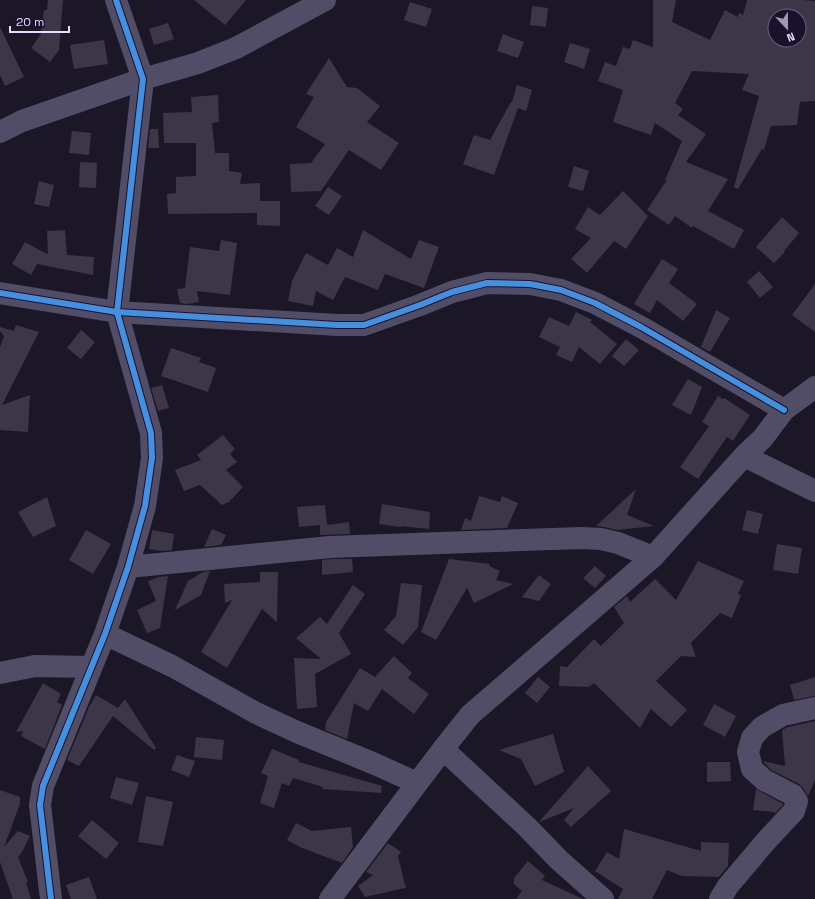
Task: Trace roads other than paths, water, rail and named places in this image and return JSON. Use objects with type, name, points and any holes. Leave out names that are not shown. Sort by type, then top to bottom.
[{"type":"street","points":[[51,899],[40,805],[43,786],[105,634],[128,567],[145,506],[152,458],[151,433],[117,312],[143,79],[116,0]]},
{"type":"street","points":[[0,132],[22,121],[143,79],[198,63],[236,48],[326,0]]},
{"type":"street","points":[[0,293],[117,312],[337,325],[364,325],[452,292],[487,283],[530,284],[561,290],[595,303],[641,327],[784,410]]},
{"type":"street","points":[[330,899],[470,715],[653,558],[744,456],[763,438],[784,410],[815,387]]},
{"type":"street","points":[[744,456],[815,491]]},
{"type":"street","points":[[128,567],[330,547],[581,538],[601,539],[618,543],[653,558]]},
{"type":"street","points":[[105,634],[172,666],[256,712],[297,732],[417,783]]},
{"type":"street","points":[[0,673],[35,666],[92,667]]},
{"type":"street","points":[[720,899],[737,875],[794,811],[797,801],[793,795],[764,780],[752,769],[748,752],[752,738],[762,727],[783,715],[815,708]]},
{"type":"street","points":[[443,749],[527,827],[558,860],[603,899]]}]
